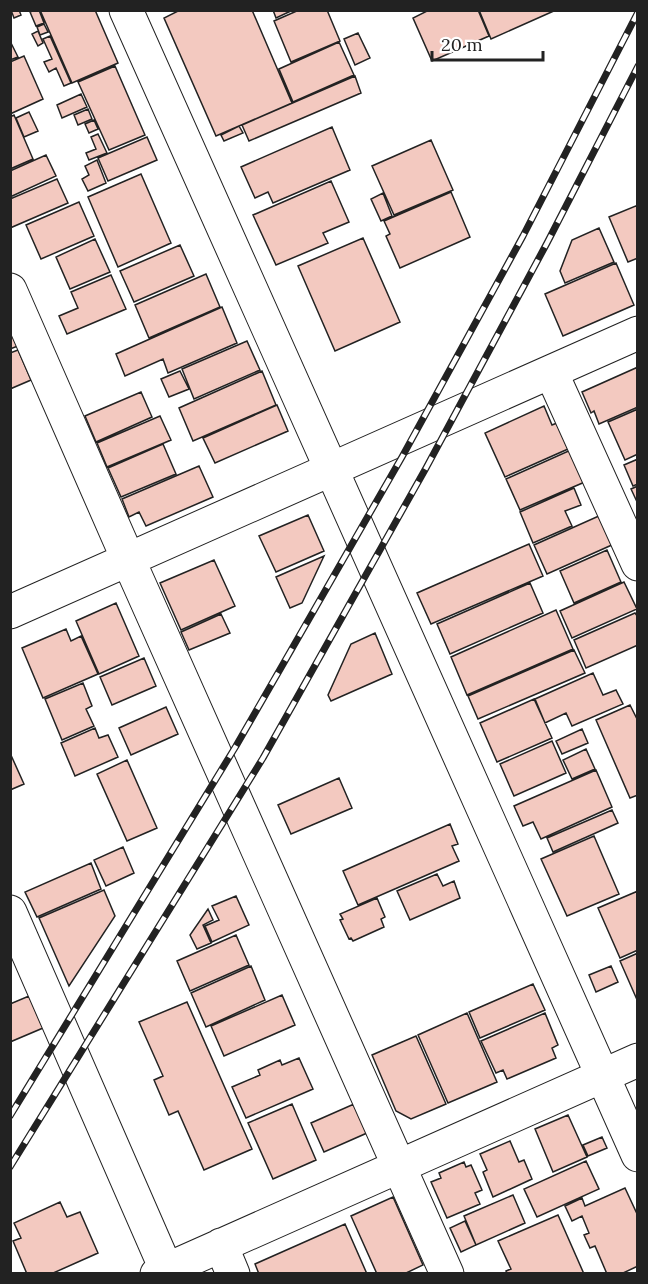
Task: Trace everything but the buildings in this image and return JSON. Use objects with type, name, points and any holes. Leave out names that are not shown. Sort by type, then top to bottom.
[{"type":"street","points":[[126,10],[638,1155]]},
{"type":"street","points":[[10,290],[447,1274]]},
{"type":"street","points":[[10,612],[638,333]]},
{"type":"street","points":[[551,372],[638,564]]},
{"type":"street","points":[[10,912],[161,1271],[227,1259],[399,1166],[638,1060]]},
{"type":"railway","points":[[10,1116],[236,746],[402,457],[523,236],[638,12]]},
{"type":"railway","points":[[10,1167],[263,758],[426,468],[547,243],[638,66]]}]
